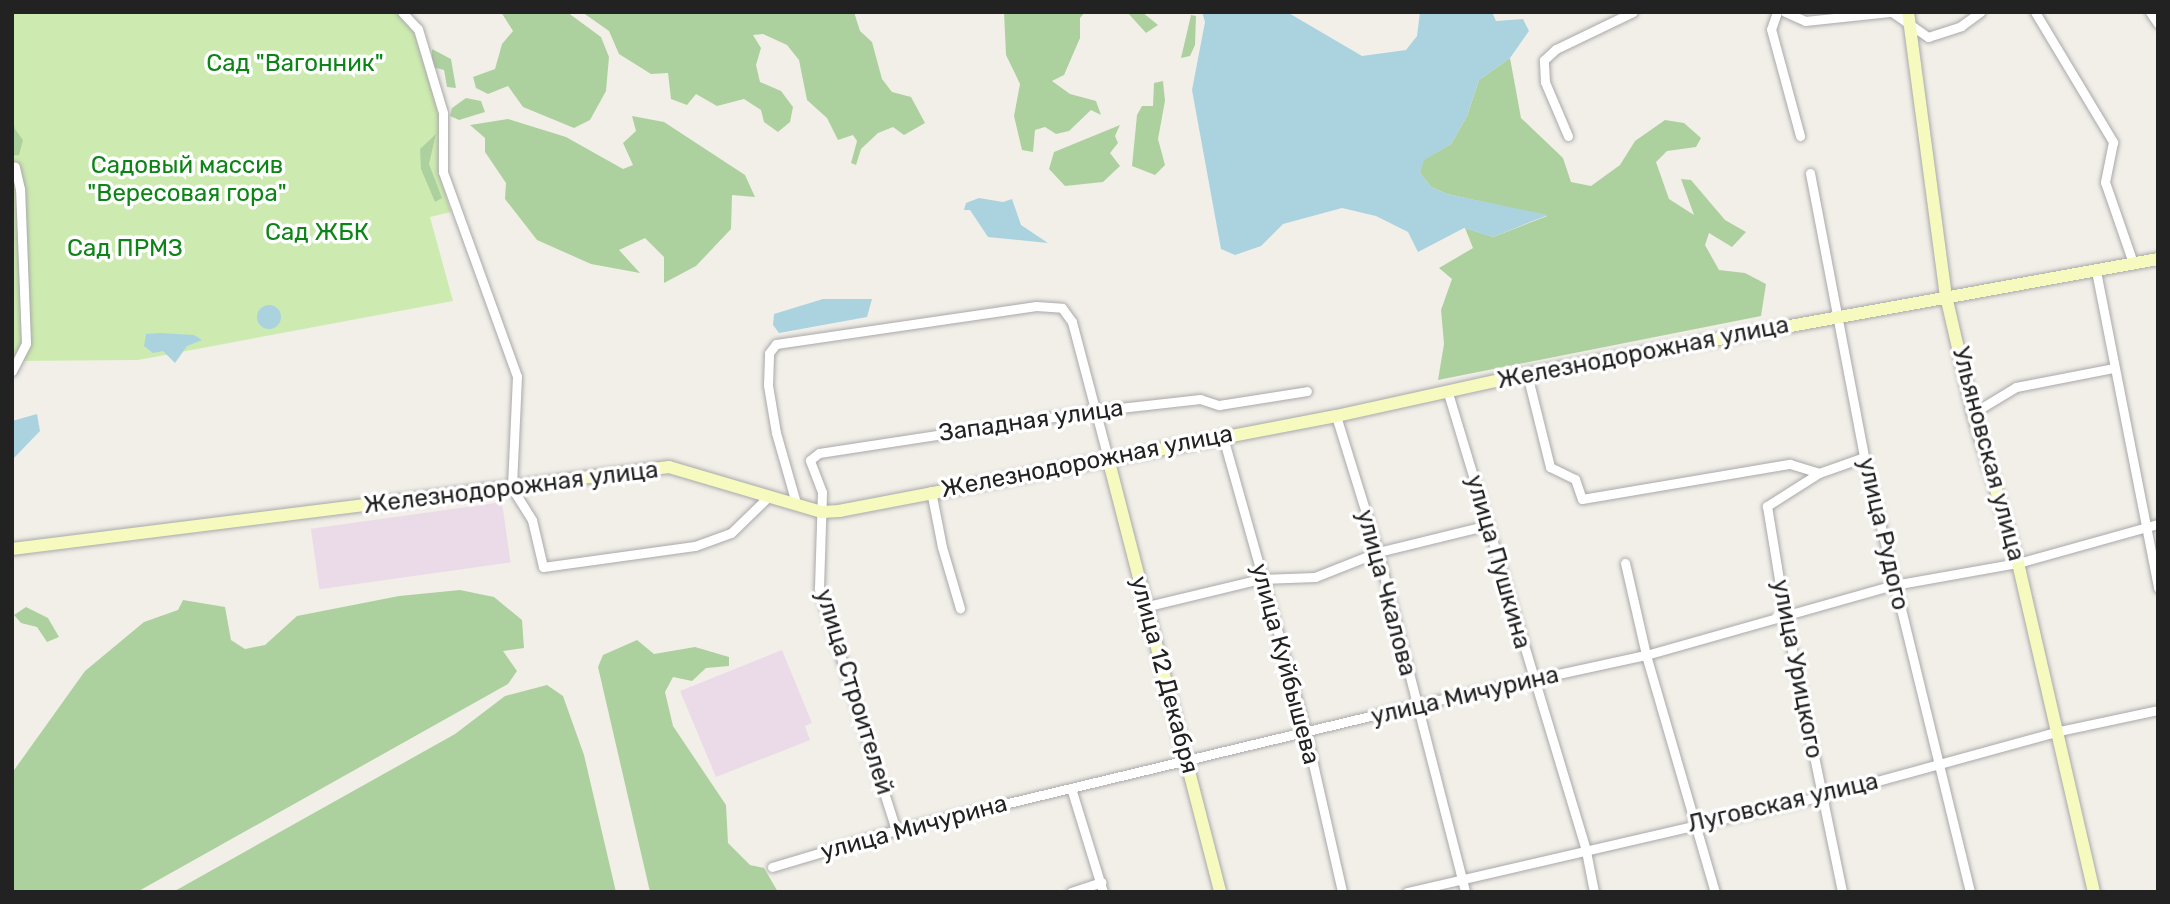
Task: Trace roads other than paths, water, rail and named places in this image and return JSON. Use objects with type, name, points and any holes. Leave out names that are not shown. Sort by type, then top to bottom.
[{"type":"street","points":[[402,12],[418,29],[443,113],[443,172],[517,376],[512,488],[532,520],[543,567],[695,546],[731,533],[769,496]]},
{"type":"street","points":[[1568,136],[1545,82],[1544,60],[1556,49],[1633,12]]},
{"type":"street","points":[[1777,12],[1771,30],[1800,136]]},
{"type":"street","points":[[1785,12],[1805,21],[1891,12],[1928,37],[1961,26],[1980,12]]},
{"type":"street","name":"Ульяновская улица","points":[[1908,12],[1946,296],[1973,413],[2018,563],[2094,892]]},
{"type":"street","points":[[2035,12],[2113,142],[2105,182],[2133,263]]},
{"type":"street","points":[[2150,12],[2158,24]]},
{"type":"street","points":[[12,371],[26,344],[20,189],[15,167]]},
{"type":"street","name":"улица Рудого","points":[[1810,173],[1864,457],[1894,585],[1942,763],[1970,892]]},
{"type":"street","name":"Железнодорожная улица","points":[[12,549],[669,467],[822,512],[1336,416],[1527,374],[2158,259]]},
{"type":"street","points":[[2096,271],[2158,588]]},
{"type":"street","points":[[796,503],[776,433],[768,385],[769,353],[776,344],[1036,306],[1062,308],[1072,322],[1093,411],[1108,458]]},
{"type":"street","points":[[1973,413],[2016,387],[2114,368]]},
{"type":"street","points":[[1527,374],[1550,467],[1575,479],[1583,499],[1790,464],[1819,473],[1864,457]]},
{"type":"street","name":"Западная улица","points":[[822,512],[822,492],[810,460],[819,453],[1093,411],[1200,399],[1219,405],[1307,391]]},
{"type":"street","name":"улица Пушкина","points":[[1448,393],[1489,525],[1532,681],[1586,851],[1594,892]]},
{"type":"street","name":"улица Чкалова","points":[[1336,416],[1378,552],[1464,887]]},
{"type":"street","name":"улица Куйбышева","points":[[1223,437],[1306,733],[1342,892]]},
{"type":"street","name":"улица 12 Декабря","points":[[1108,458],[1144,607],[1188,762],[1220,892]]},
{"type":"street","name":"улица Урицкого","points":[[1819,473],[1767,506],[1784,616],[1842,892]]},
{"type":"street","points":[[932,491],[942,547],[960,608]]},
{"type":"street","name":"улица Строителей","points":[[822,512],[819,588],[896,830]]},
{"type":"street","name":"улица Мичурина","points":[[772,867],[896,830],[1188,762],[1416,705],[1646,656],[1894,585],[2018,563],[2158,524]]},
{"type":"street","points":[[1144,607],[1261,579],[1315,577],[1378,552],[1489,525]]},
{"type":"street","points":[[1625,563],[1646,656],[1715,892]]},
{"type":"street","name":"Луговская улица","points":[[1407,892],[1464,887],[1586,851],[1697,823],[1823,796],[2055,732],[2158,709]]},
{"type":"street","points":[[1071,788],[1102,887],[1071,892]]},
{"type":"water","points":[[1202,12],[1287,12],[1362,56],[1406,50],[1417,36],[1420,12],[1492,12],[1496,21],[1523,19],[1529,31],[1510,58],[1479,80],[1467,116],[1451,144],[1424,160],[1420,173],[1431,187],[1447,194],[1548,215],[1493,237],[1464,228],[1418,252],[1408,232],[1376,216],[1342,208],[1283,224],[1261,246],[1235,255],[1221,249],[1192,90],[1205,22]]},
{"type":"water","points":[[979,198],[1003,202],[1012,199],[1021,225],[1048,243],[988,237],[970,210],[964,210],[966,203]]},
{"type":"water","points":[[823,299],[872,299],[867,317],[779,333],[773,325],[774,314]]},
{"type":"water","points":[[269,305],[277,309],[281,317],[277,325],[269,329],[261,325],[257,317],[261,309]]},
{"type":"water","points":[[146,334],[194,335],[202,340],[187,346],[175,363],[163,351],[153,353],[144,346]]},
{"type":"water","points":[[37,414],[40,431],[12,460],[12,421]]},
{"type":"park label","name":"Сад \"Вагонник\"","points":[[295,64]]},
{"type":"park label","name":"Садовый массив \"Вересовая гора\"","points":[[187,180]]},
{"type":"park label","name":"Сад ЖБК","points":[[317,233]]},
{"type":"park label","name":"Сад ПРМЗ","points":[[125,249]]}]
